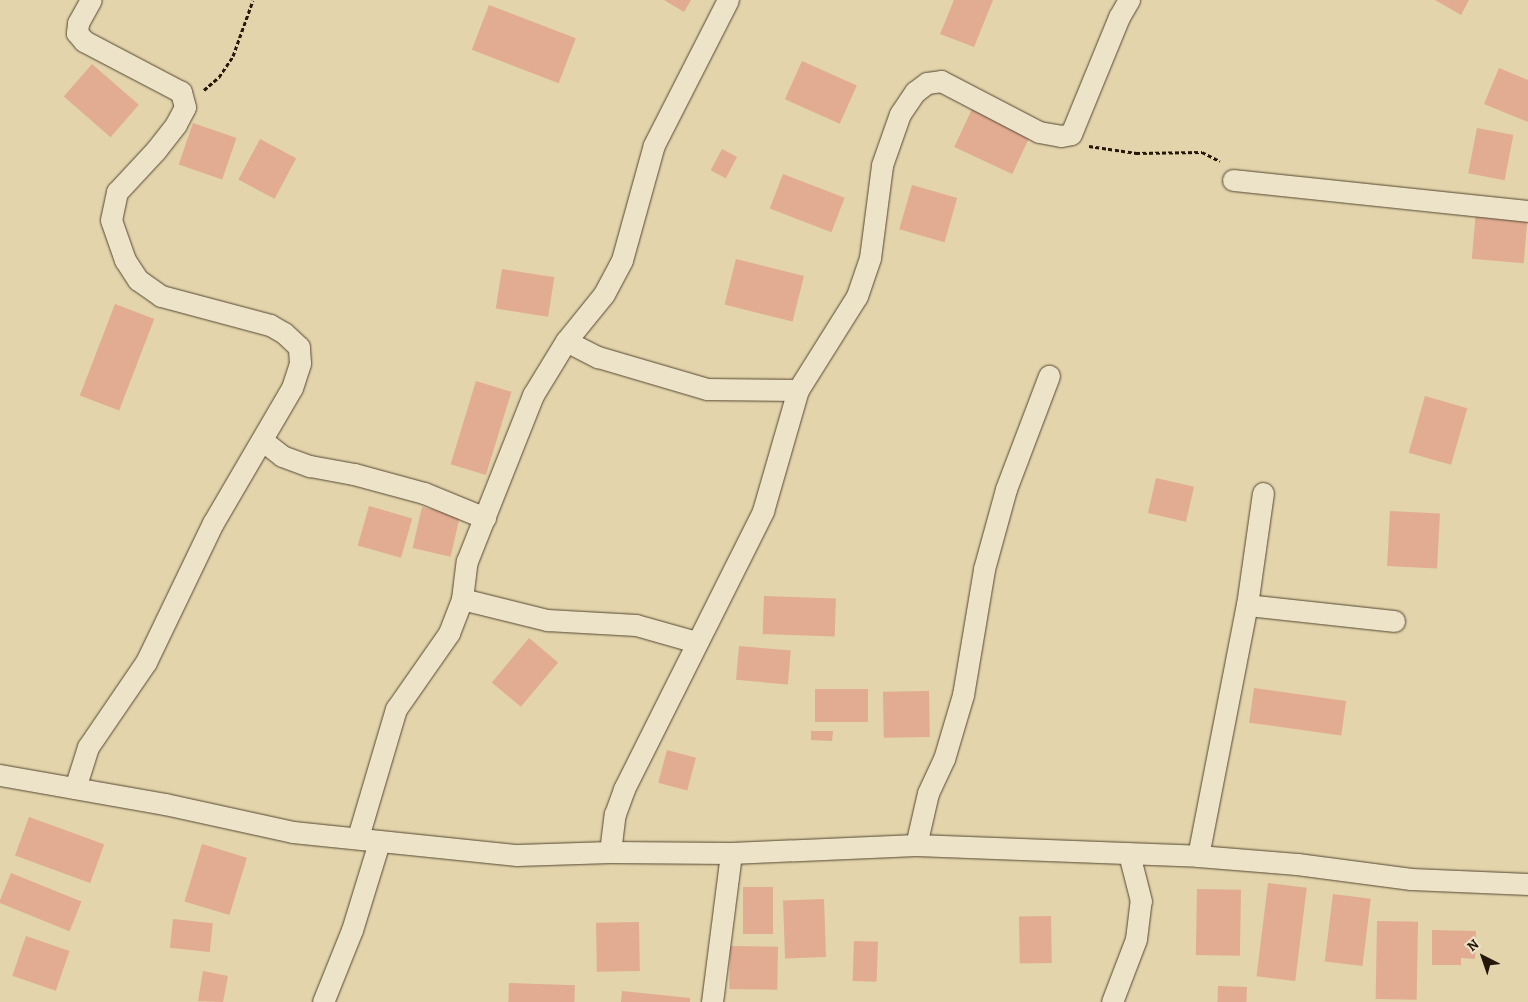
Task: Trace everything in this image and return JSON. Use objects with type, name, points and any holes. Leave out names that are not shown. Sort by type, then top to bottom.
[{"type":"street","points":[[76,788],[88,747],[146,662],[164,619],[235,481],[263,441],[292,388],[300,363],[299,347],[270,325],[162,296],[138,280],[125,260],[111,220],[117,192],[156,150],[176,124],[185,107],[181,92],[84,41],[77,33],[78,23],[91,0]]},
{"type":"street","points":[[358,838],[396,709],[450,634],[462,599],[467,560],[533,395],[566,340],[604,294],[622,260],[654,145],[728,0]]},
{"type":"street","points":[[610,852],[616,814],[624,789],[763,511],[798,390],[857,296],[870,258],[882,165],[900,114],[915,92],[927,83],[941,81],[1039,132],[1061,136],[1071,134],[1119,17],[1129,0]]},
{"type":"street","points":[[1233,180],[1528,211]]},
{"type":"street","points":[[566,340],[598,357],[707,389],[798,390]]},
{"type":"street","points":[[916,845],[928,792],[944,759],[962,695],[984,569],[1006,489],[1049,376]]},
{"type":"street","points":[[263,441],[282,456],[310,466],[354,474],[424,493],[485,518]]},
{"type":"street","points":[[1198,856],[1247,604],[1263,493]]},
{"type":"street","points":[[462,599],[547,620],[636,625],[696,642]]},
{"type":"street","points":[[1247,604],[1394,620]]},
{"type":"street","points":[[0,776],[165,804],[293,832],[517,855],[610,852],[731,853],[916,845],[1198,856],[1297,864],[1410,879],[1528,884]]},
{"type":"street","points":[[323,1002],[352,930],[379,842]]},
{"type":"street","points":[[712,1002],[731,853]]},
{"type":"street","points":[[1112,1002],[1136,938],[1141,901],[1129,854]]},
{"type":"path","points":[[185,107],[224,70],[233,56],[253,0]]},
{"type":"path","points":[[1071,134],[1076,142],[1097,148],[1136,152],[1202,152],[1215,157],[1233,180]]},
{"type":"building","points":[[664,0],[691,0],[684,12]]},
{"type":"building","points":[[954,0],[993,0],[974,47],[940,34]]},
{"type":"building","points":[[1435,0],[1469,0],[1461,15]]},
{"type":"building","points":[[489,5],[576,38],[559,83],[472,50]]},
{"type":"building","points":[[802,61],[857,85],[840,124],[785,99]]},
{"type":"building","points":[[92,64],[139,105],[111,137],[64,96]]},
{"type":"building","points":[[1499,68],[1528,80],[1528,122],[1484,104]]},
{"type":"building","points":[[972,109],[1030,136],[1012,174],[954,147]]},
{"type":"building","points":[[193,123],[236,138],[222,180],[179,165]]},
{"type":"building","points":[[1477,128],[1513,135],[1505,180],[1468,173]]},
{"type":"building","points":[[260,139],[296,158],[275,199],[238,180]]},
{"type":"building","points":[[722,149],[737,157],[726,178],[711,170]]},
{"type":"building","points":[[783,174],[845,198],[831,232],[770,209]]},
{"type":"building","points":[[912,185],[957,198],[944,242],[899,229]]},
{"type":"building","points":[[1476,211],[1528,216],[1524,263],[1472,259]]},
{"type":"building","points":[[736,259],[804,276],[793,322],[725,305]]},
{"type":"building","points":[[502,269],[554,277],[548,317],[496,309]]},
{"type":"building","points":[[115,304],[154,319],[119,411],[80,395]]},
{"type":"building","points":[[476,381],[511,392],[486,475],[451,464]]},
{"type":"building","points":[[1425,396],[1467,408],[1451,465],[1409,453]]},
{"type":"building","points":[[1156,478],[1194,487],[1186,522],[1148,513]]},
{"type":"building","points":[[369,506],[412,518],[401,558],[358,545]]},
{"type":"building","points":[[422,507],[460,516],[451,557],[413,548]]},
{"type":"building","points":[[1390,511],[1440,514],[1437,569],[1387,566]]},
{"type":"building","points":[[764,596],[836,599],[835,636],[763,634]]},
{"type":"building","points":[[529,638],[558,662],[521,707],[492,682]]},
{"type":"building","points":[[739,646],[791,651],[788,684],[736,680]]},
{"type":"building","points":[[1254,688],[1346,701],[1341,736],[1249,723]]},
{"type":"building","points":[[815,689],[868,689],[868,722],[815,722]]},
{"type":"building","points":[[929,691],[930,737],[884,738],[883,692]]},
{"type":"building","points":[[811,731],[833,731],[832,741],[811,740]]},
{"type":"building","points":[[667,750],[696,758],[687,791],[658,783]]},
{"type":"building","points":[[29,817],[104,844],[90,883],[15,856]]},
{"type":"building","points":[[202,844],[247,858],[229,915],[184,901]]},
{"type":"building","points":[[11,873],[81,901],[69,931],[0,903]]},
{"type":"building","points":[[1268,883],[1307,888],[1295,981],[1257,976]]},
{"type":"building","points":[[743,887],[773,887],[773,934],[743,934]]},
{"type":"building","points":[[1197,889],[1241,890],[1240,956],[1196,955]]},
{"type":"building","points":[[1333,894],[1371,899],[1362,966],[1325,961]]},
{"type":"building","points":[[824,899],[826,957],[785,958],[783,900]]},
{"type":"building","points":[[1051,916],[1052,963],[1020,964],[1019,917]]},
{"type":"building","points":[[173,919],[213,923],[210,952],[170,948]]},
{"type":"building","points":[[1377,921],[1418,922],[1417,1000],[1376,999]]},
{"type":"building","points":[[639,922],[640,971],[597,972],[596,923]]},
{"type":"building","points":[[1432,930],[1476,931],[1475,959],[1461,958],[1461,965],[1432,965]]},
{"type":"building","points":[[26,936],[69,951],[56,991],[12,976]]},
{"type":"building","points":[[854,941],[878,942],[877,982],[853,981]]},
{"type":"building","points":[[730,946],[778,947],[777,990],[729,989]]},
{"type":"building","points":[[203,971],[228,976],[223,1002],[198,1001]]},
{"type":"building","points":[[509,983],[575,985],[574,1002],[508,1002]]},
{"type":"building","points":[[1218,986],[1247,987],[1246,1002],[1217,1002]]},
{"type":"building","points":[[622,991],[690,998],[690,1002],[621,1002]]}]
